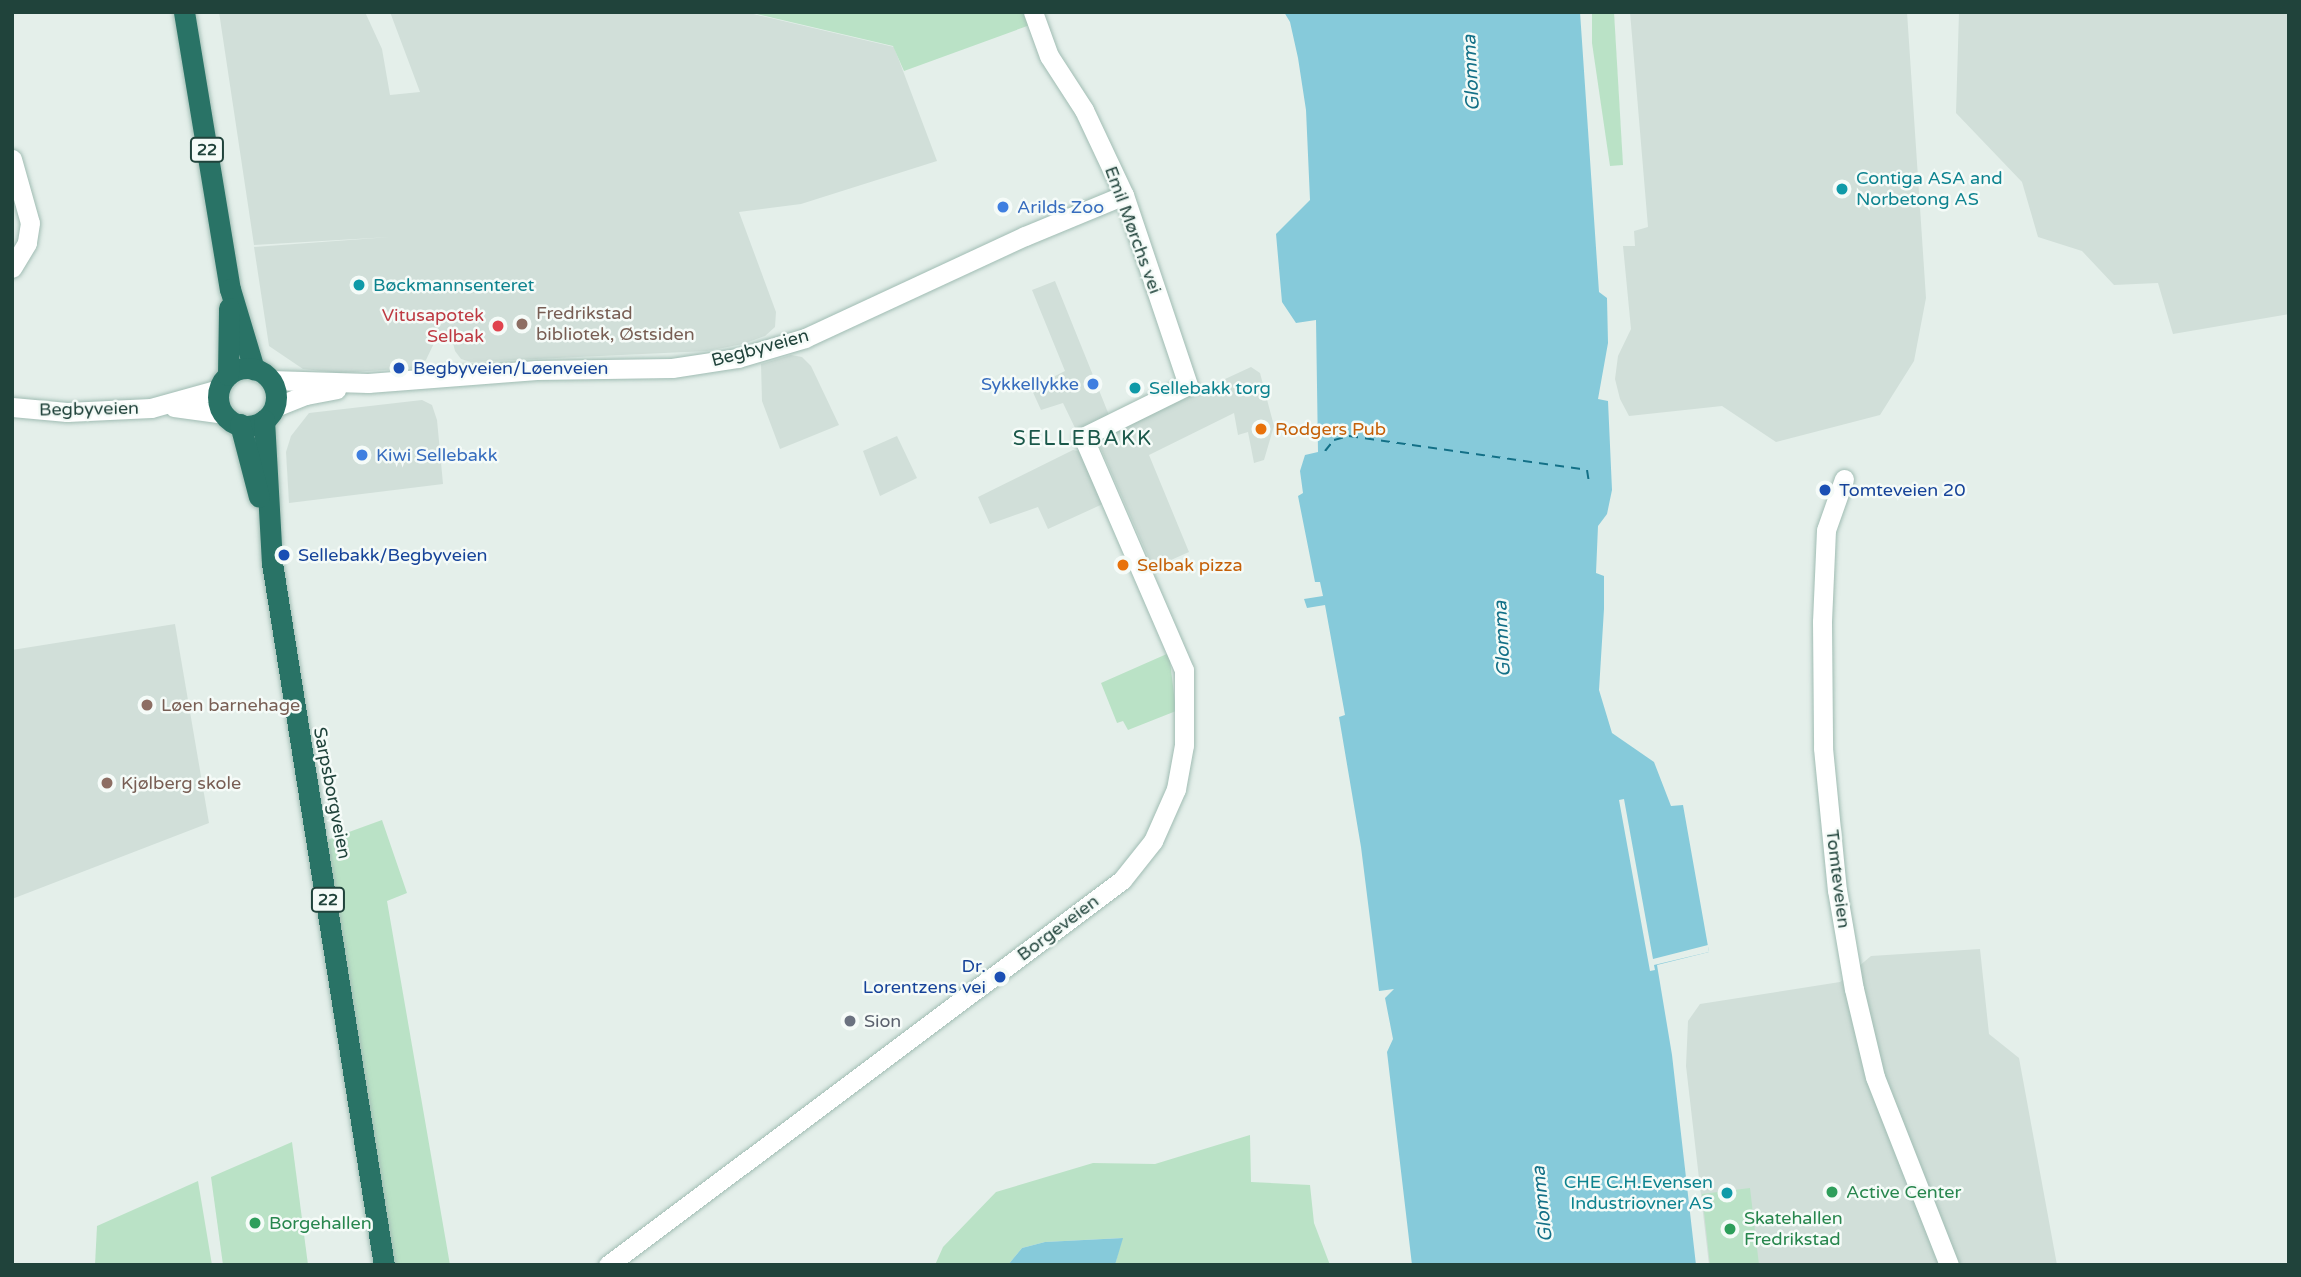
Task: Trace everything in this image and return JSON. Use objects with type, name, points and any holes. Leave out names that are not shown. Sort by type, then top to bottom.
[{"type":"highway","name":"22","points":[[184,12],[230,289],[262,374],[275,389],[268,414]]},
{"type":"highway","name":"22","points":[[230,289],[224,382],[218,397],[232,419]]},
{"type":"highway","points":[[224,382],[236,370],[262,374]]},
{"type":"highway","points":[[232,419],[268,414]]},
{"type":"highway","name":"Sarpsborgveien","points":[[268,414],[269,537],[296,725],[324,870],[384,1265]]},
{"type":"highway","name":"Sarpsborgveien","points":[[232,419],[269,537]]},
{"type":"main road","name":"Emil Mørchs vei","points":[[1033,12],[1049,56],[1084,110],[1124,195],[1188,385],[1083,437]]},
{"type":"main road","points":[[12,159],[30,223],[27,243],[12,268]]},
{"type":"main road","name":"Begbyveien","points":[[268,414],[306,396],[368,383],[536,370],[672,368],[738,358],[805,338],[1025,236],[1124,195]]},
{"type":"main road","name":"Begbyveien","points":[[262,374],[368,383]]},
{"type":"main road","name":"Begbyveien","points":[[166,406],[224,382]]},
{"type":"main road","name":"Begbyveien","points":[[12,407],[67,412],[166,406],[232,419]]},
{"type":"main road","name":"Borgeveien","points":[[608,1265],[1122,880],[1153,841],[1181,773],[1186,692],[1184,670],[1083,437]]},
{"type":"main road","name":"Tomteveien","points":[[1844,479],[1826,530],[1822,609],[1823,748],[1837,890],[1854,989],[1875,1077],[1949,1265]]},
{"type":"shaded area","points":[[219,12],[365,12],[382,49],[390,95],[420,92],[390,12],[745,12],[894,47],[937,161],[801,204],[739,212],[776,312],[775,327],[765,336],[743,344],[707,351],[471,362],[461,359],[455,351],[452,339],[435,341],[426,360],[414,368],[339,373],[303,369],[269,346],[254,247],[390,237],[254,245]]},
{"type":"shaded area","points":[[1630,12],[1907,12],[1926,298],[1914,361],[1880,415],[1776,442],[1722,406],[1629,416],[1620,399],[1615,379],[1618,356],[1631,329],[1623,246],[1635,246],[1634,231],[1648,227]]},
{"type":"shaded area","points":[[1959,12],[2289,12],[2289,314],[2173,334],[2158,283],[2114,285],[2082,251],[2038,237],[2022,182],[1956,113]]},
{"type":"shaded area","points":[[1055,281],[1109,415],[1076,430],[1063,403],[1041,410],[1031,388],[1065,371],[1032,290]]},
{"type":"shaded area","points":[[791,355],[802,357],[811,366],[839,425],[780,449],[762,401],[761,364]]},
{"type":"shaded area","points":[[1251,367],[1260,373],[1274,426],[1264,460],[1254,463],[1248,432],[1238,435],[1234,413],[1149,455],[1189,552],[1153,568],[1098,442],[1100,437]]},
{"type":"shaded area","points":[[422,400],[432,405],[437,420],[443,484],[289,503],[286,452],[291,436],[309,413]]},
{"type":"shaded area","points":[[897,436],[917,478],[880,496],[863,451]]},
{"type":"shaded area","points":[[1073,450],[1081,452],[1105,503],[1048,529],[1038,507],[990,524],[978,497]]},
{"type":"shaded area","name":"Kjølberg skole","points":[[175,624],[209,823],[12,899],[12,650]]},
{"type":"shaded area","points":[[1980,949],[1989,1034],[2019,1058],[2057,1265],[1709,1265],[1686,1066],[1688,1021],[1700,1004],[1840,982],[1871,956]]},
{"type":"green space","points":[[748,12],[1027,12],[1030,25],[904,71],[893,46]]},
{"type":"green space","points":[[1592,12],[1614,12],[1623,165],[1610,166],[1592,43]]},
{"type":"green space","points":[[1169,653],[1176,711],[1128,730],[1123,721],[1117,723],[1101,683]]},
{"type":"green space","points":[[382,820],[407,893],[387,901],[450,1265],[393,1265],[327,840]]},
{"type":"green space","points":[[1250,1135],[1251,1182],[1310,1185],[1314,1223],[1330,1265],[1115,1265],[1122,1238],[1045,1242],[1022,1248],[1008,1265],[935,1265],[943,1247],[996,1192],[1093,1163],[1155,1164]]},
{"type":"green space","name":"Borgehallen","points":[[292,1142],[308,1265],[223,1265],[211,1177]]},
{"type":"green space","points":[[198,1181],[212,1265],[95,1265],[97,1226]]},
{"type":"green space","name":"Skatehallen Fredrikstad","points":[[1750,1188],[1759,1265],[1710,1265],[1702,1194]]},
{"type":"water","name":"Glomma","points":[[1284,12],[1580,12],[1599,292],[1607,298],[1608,343],[1598,399],[1608,401],[1612,490],[1607,514],[1598,526],[1596,573],[1604,576],[1599,690],[1612,733],[1654,762],[1671,806],[1683,805],[1709,952],[1657,965],[1672,1055],[1696,1265],[1412,1265],[1387,1052],[1393,1039],[1385,998],[1394,989],[1379,991],[1361,847],[1339,717],[1345,715],[1325,605],[1307,608],[1304,599],[1323,596],[1320,582],[1315,582],[1298,496],[1303,493],[1300,471],[1305,455],[1318,452],[1316,320],[1296,323],[1282,302],[1276,234],[1310,200],[1306,110],[1290,22]]},
{"type":"water","points":[[1123,1238],[1115,1265],[1008,1265],[1022,1248],[1045,1242]]},
{"type":"pier","points":[[1624,799],[1653,959],[1708,945],[1709,952],[1654,965],[1655,970],[1650,971],[1619,800]]},
{"type":"ferry route","points":[[1325,451],[1334,440],[1349,436],[1587,470],[1589,482]]},
{"type":"place","name":"Contiga ASA and Norbetong AS","points":[[1842,189]]},
{"type":"place","name":"Arilds Zoo","points":[[1003,207]]},
{"type":"place","name":"Bøckmannsenteret","points":[[359,285]]},
{"type":"place","name":"Fredrikstad bibliotek, Østsiden","points":[[522,324]]},
{"type":"place","name":"Vitusapotek Selbak","points":[[498,326]]},
{"type":"place","name":"Begbyveien/Løenveien","points":[[399,368]]},
{"type":"place","name":"Sykkellykke","points":[[1093,384]]},
{"type":"place","name":"Sellebakk torg","points":[[1135,388]]},
{"type":"place","name":"Rodgers Pub","points":[[1261,429]]},
{"type":"place","name":"Kiwi Sellebakk","points":[[362,455]]},
{"type":"place","name":"Tomteveien 20","points":[[1825,490]]},
{"type":"place","name":"Sellebakk/Begbyveien","points":[[284,555]]},
{"type":"place","name":"Selbak pizza","points":[[1123,565]]},
{"type":"place","name":"Løen barnehage","points":[[147,705]]},
{"type":"place","name":"Kjølberg skole","points":[[107,783]]},
{"type":"place","name":"Dr. Lorentzens vei","points":[[1000,977]]},
{"type":"place","name":"Sion","points":[[850,1021]]},
{"type":"place","name":"Active Center","points":[[1832,1192]]},
{"type":"place","name":"CHE C.H.Evensen Industriovner AS","points":[[1727,1193]]},
{"type":"place","name":"Borgehallen","points":[[255,1223]]},
{"type":"place","name":"Skatehallen Fredrikstad","points":[[1730,1229]]},
{"type":"district","name":"SELLEBAKK","points":[[1083,439]]}]
